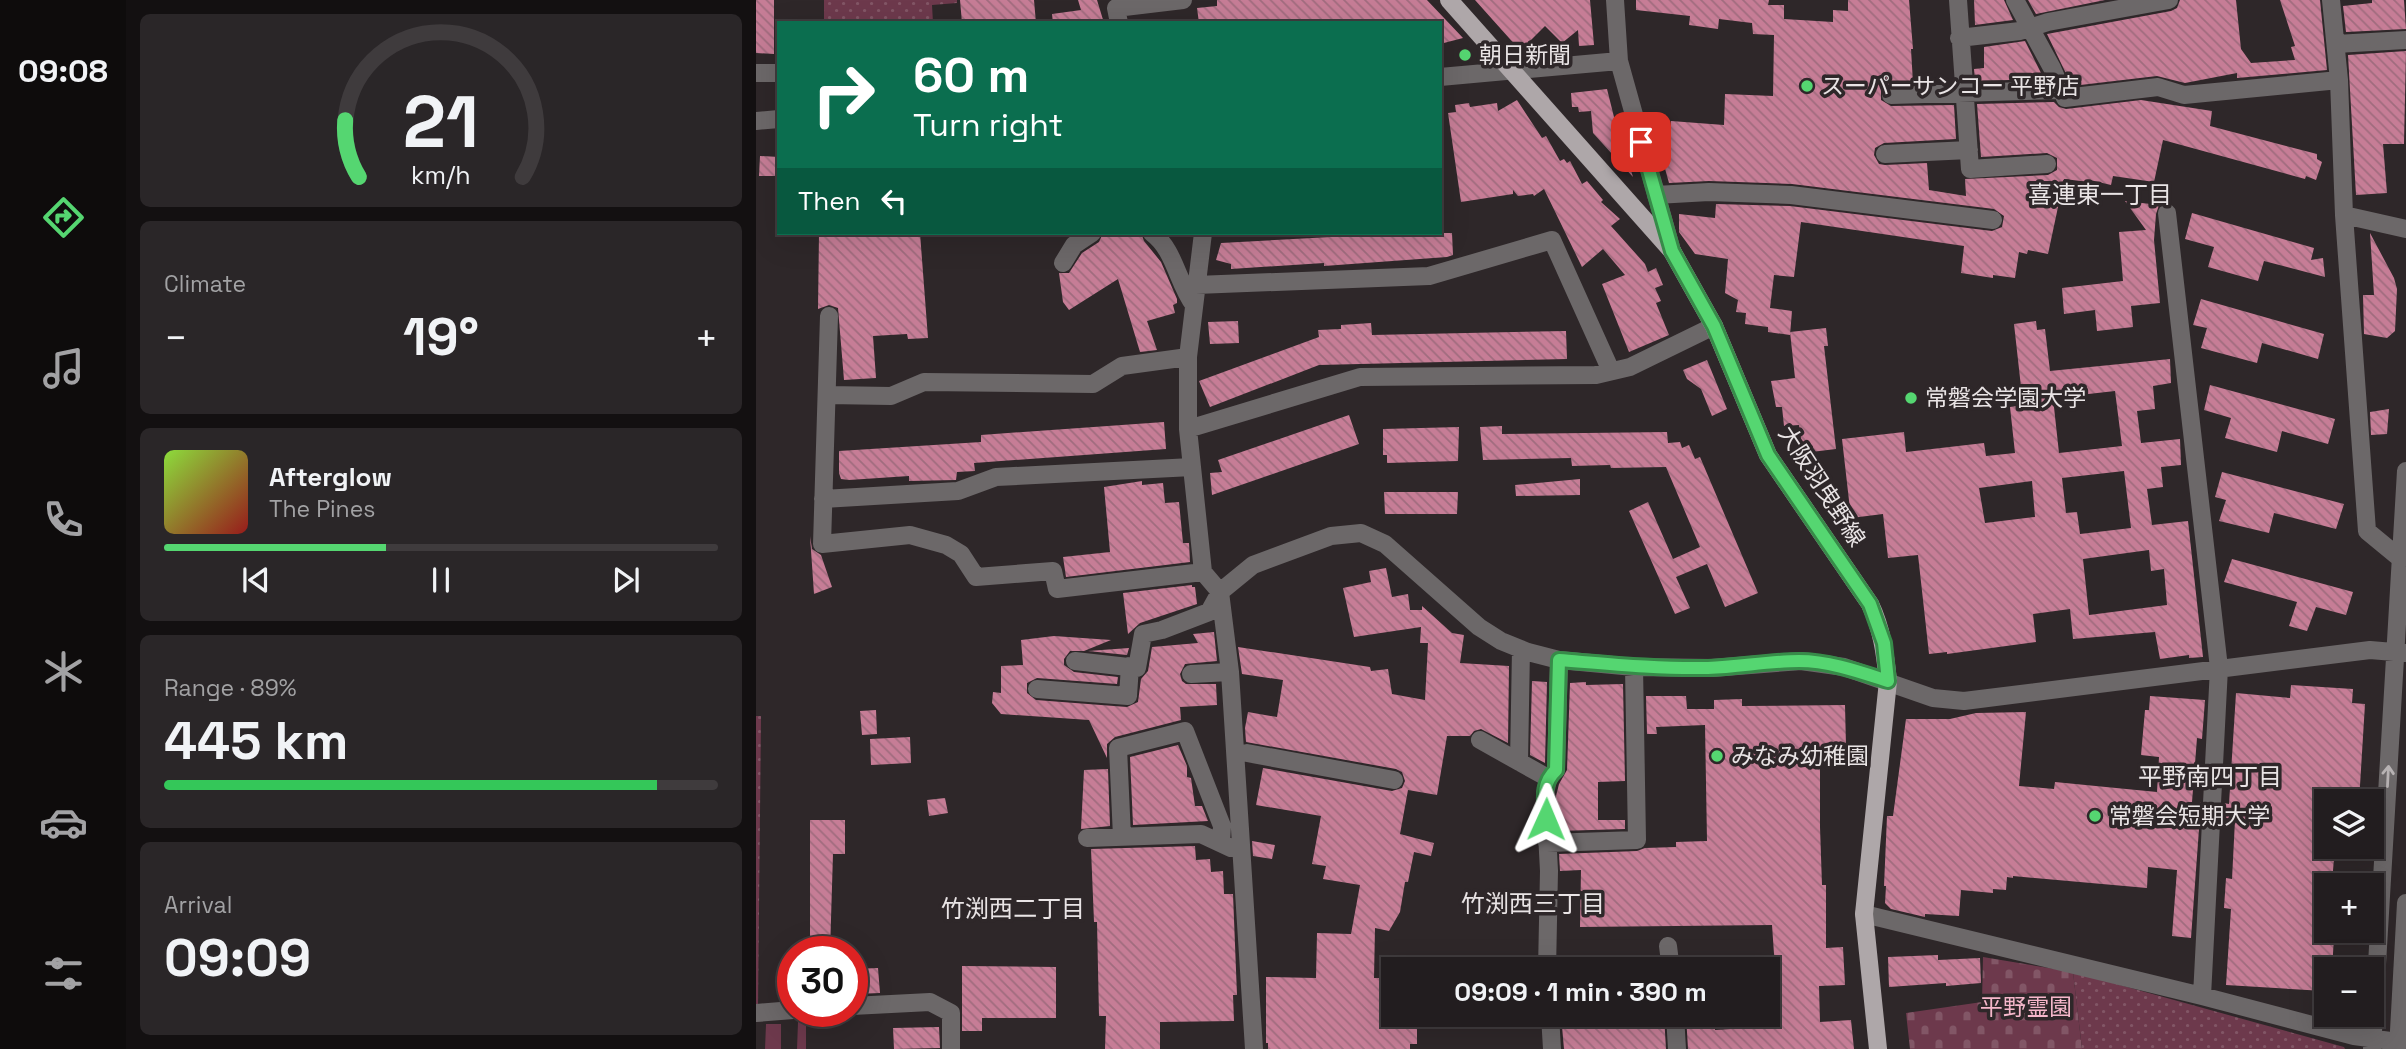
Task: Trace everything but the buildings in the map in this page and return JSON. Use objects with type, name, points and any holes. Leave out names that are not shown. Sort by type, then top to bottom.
[{"type":"main road","name":"大阪羽曳野線","points":[[1449,0],[1672,251],[1714,326],[1768,455],[1870,604],[1884,643],[1888,681],[1864,914],[1878,1049]]},
{"type":"street","points":[[1119,21],[1116,8],[1183,0]]},
{"type":"street","points":[[1615,0],[1619,61],[1672,251]]},
{"type":"street","points":[[1958,0],[1970,169],[2047,164]]},
{"type":"street","points":[[2015,0],[2065,98],[2158,87],[2184,95],[2339,80]]},
{"type":"street","points":[[1959,38],[2020,31],[2048,22],[2169,0]]},
{"type":"street","points":[[2335,1],[2344,215],[2367,531],[2400,559]]},
{"type":"street","points":[[2336,44],[2406,40]]},
{"type":"street","points":[[1442,77],[1619,61]]},
{"type":"street","points":[[756,73],[777,73]]},
{"type":"street","points":[[1891,95],[2061,90]]},
{"type":"street","points":[[756,121],[777,120]]},
{"type":"street","points":[[1885,154],[1969,150]]},
{"type":"street","points":[[1656,195],[1709,192],[1791,195],[1993,220]]},
{"type":"street","points":[[2167,213],[2219,668],[2202,996]]},
{"type":"street","points":[[2344,215],[2406,229]]},
{"type":"street","points":[[1063,263],[1074,245],[1089,235]]},
{"type":"street","points":[[1154,235],[1169,253],[1184,291],[1194,305]]},
{"type":"street","points":[[1203,235],[1188,357],[1188,429],[1203,572],[1220,592],[1230,672],[1254,1049]]},
{"type":"street","points":[[1196,285],[1429,276],[1552,240],[1611,371]]},
{"type":"street","points":[[829,316],[822,544],[910,535],[946,545],[961,554],[976,577],[1053,571],[1057,589],[1203,572]]},
{"type":"street","points":[[1188,429],[1360,377],[1596,374],[1630,367],[1714,326]]},
{"type":"street","points":[[827,395],[891,396],[925,383],[1093,384],[1122,366],[1188,357]]},
{"type":"street","points":[[823,499],[958,491],[996,477],[1192,467]]},
{"type":"street","points":[[2372,1044],[2401,653],[2400,559],[2406,471]]},
{"type":"street","points":[[1075,661],[1136,668],[1143,634],[1162,630],[1209,612],[1220,592],[1253,565],[1331,536],[1361,533],[1385,544],[1479,627],[1501,641],[1559,660],[1634,667],[1712,668],[1801,661],[1844,667],[1933,698],[1964,701],[2370,650],[2401,653]]},
{"type":"street","points":[[1519,762],[1521,649]]},
{"type":"street","points":[[1547,957],[1545,795],[1548,778],[1556,770],[1559,660]]},
{"type":"street","points":[[1037,689],[1128,696],[1130,666]]},
{"type":"street","points":[[1547,843],[1637,840],[1634,667]]},
{"type":"street","points":[[1191,674],[1230,672]]},
{"type":"street","points":[[1122,836],[1118,748],[1185,731],[1222,825],[1221,843]]},
{"type":"street","points":[[1480,740],[1548,778]]},
{"type":"street","points":[[1247,754],[1394,780]]},
{"type":"street","points":[[1087,838],[1201,834],[1240,852]]},
{"type":"street","points":[[1864,914],[2202,996],[2372,1044],[2401,1045],[2406,903]]},
{"type":"street","points":[[1668,946],[1669,957]]},
{"type":"street","points":[[868,1005],[930,1002],[951,1013],[951,1049]]},
{"type":"street","points":[[756,1013],[777,1011]]},
{"type":"street","points":[[1551,1027],[1552,1049]]},
{"type":"street","points":[[1676,1027],[1677,1049]]},
{"type":"green space","points":[[824,0],[957,0],[957,3],[932,5],[933,21],[824,21]]},
{"type":"green space","points":[[756,716],[761,716],[758,1007],[756,1007]]},
{"type":"green space","name":"平野霊園","points":[[1983,957],[2073,972],[2082,1049],[1910,1049],[1906,1013],[1982,1002]]},
{"type":"green space","points":[[2073,972],[2344,1047],[2345,1049],[2082,1049]]},
{"type":"green space","points":[[766,1024],[777,1024],[777,1027],[781,1027],[781,1049],[765,1049]]},
{"type":"green space","points":[[798,1027],[806,1027],[806,1049],[797,1049]]},
{"type":"place","name":"朝日新聞","points":[[1465,55]]},
{"type":"place","name":"スーパーサンコー 平野店","points":[[1807,86]]},
{"type":"place","name":"常磐会学園大学","points":[[1911,398]]},
{"type":"place","name":"みなみ幼稚園","points":[[1717,756]]},
{"type":"place","name":"常磐会短期大学","points":[[2095,816]]},
{"type":"district","name":"喜連東一丁目","points":[[2100,195]]},
{"type":"district","name":"平野南四丁目","points":[[2210,777]]},
{"type":"district","name":"竹渕西三丁目","points":[[1533,904]]},
{"type":"district","name":"竹渕西二丁目","points":[[1013,909]]},
{"type":"route","points":[[1546,819],[1545,795],[1548,778],[1556,770],[1559,660],[1680,668],[1801,661],[1844,667],[1888,681],[1884,643],[1870,604],[1768,455],[1714,326],[1672,251],[1641,142]]}]
